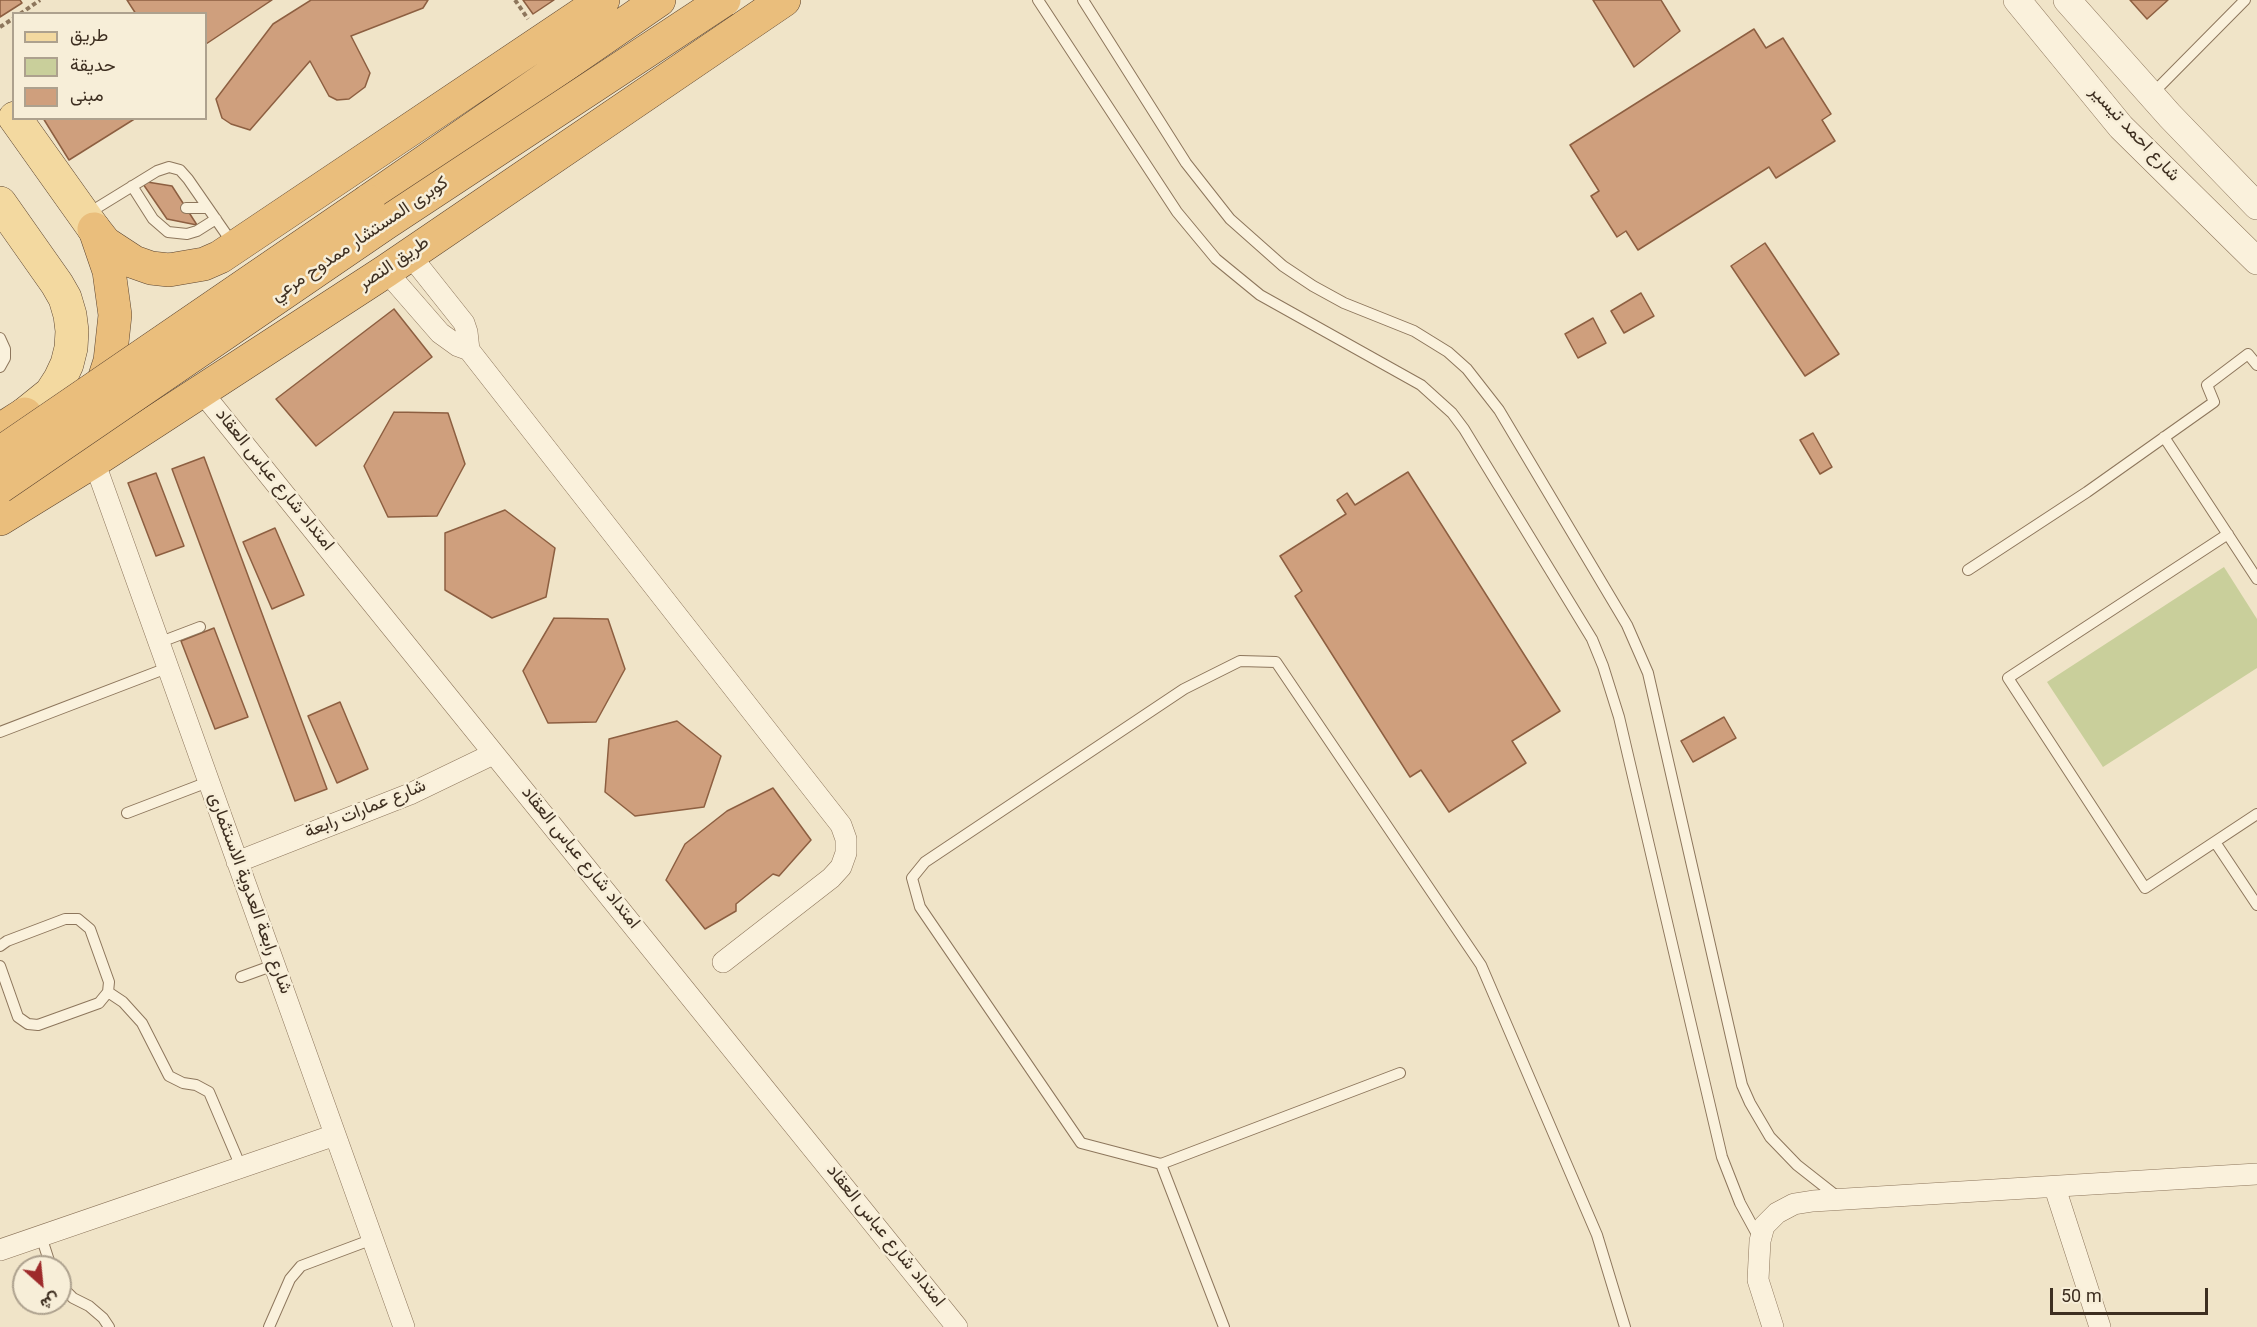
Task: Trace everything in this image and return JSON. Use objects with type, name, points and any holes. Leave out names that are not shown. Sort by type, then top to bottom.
[{"type":"highway","points":[[89,222],[105,243],[119,254],[135,262],[152,268],[187,269],[204,264],[227,252],[603,0]]},
{"type":"highway","name":"كوبرى المستشار ممدوح مرعي","points":[[0,453],[659,0]]},
{"type":"highway","name":"كوبرى المستشار ممدوح مرعي","points":[[1,507],[386,224],[724,0]]},
{"type":"highway","name":"طريق النصر","points":[[1,507],[94,461],[201,392],[398,263],[784,0]]},
{"type":"highway","points":[[1,507],[95,406],[104,384],[110,361],[115,315],[109,271],[89,222]]},
{"type":"highway","points":[[227,252],[218,271],[219,286],[232,312],[243,322],[256,329],[285,332],[299,328]]},
{"type":"main road","points":[[0,98],[12,114]]},
{"type":"main road","points":[[16,120],[89,222]]},
{"type":"main road","points":[[0,203],[65,298],[72,331],[72,348],[68,364],[51,393],[13,422]]},
{"type":"street","name":"شارع احمد تيسير","points":[[2018,0],[2113,118],[2257,261]]},
{"type":"street","points":[[2067,0],[2170,116],[2257,207]]},
{"type":"street","points":[[2140,147],[2170,116]]},
{"type":"street","points":[[398,263],[440,333],[469,350],[841,825],[846,839],[846,853],[841,867],[831,878],[723,962]]},
{"type":"street","points":[[398,263],[464,323],[469,350]]},
{"type":"street","name":"امتداد شارع عباس العقاد","points":[[201,392],[957,1327]]},
{"type":"street","name":"شارع رابعة العدوية الاستثمارى","points":[[94,461],[404,1327]]},
{"type":"street","name":"شارع عمارات رابعة","points":[[237,862],[410,794],[494,754]]},
{"type":"street","points":[[0,1250],[335,1135]]},
{"type":"street","points":[[1773,1327],[1758,1280],[1760,1241],[1764,1226],[1778,1213],[1794,1204],[2257,1174]]},
{"type":"street","points":[[2055,1188],[2100,1327]]},
{"type":"lane","points":[[1038,0],[1177,212],[1216,259],[1238,279],[1275,304],[1403,373],[1421,385],[1452,413],[1592,639],[1603,666],[1618,717],[1722,1157],[1740,1203],[1760,1241]]},
{"type":"lane","points":[[1083,0],[1186,163],[1230,219],[1283,266],[1313,286],[1344,303],[1414,331],[1448,352],[1484,388],[1499,410],[1627,625],[1648,673],[1742,1085],[1770,1137],[1797,1165],[1842,1200]]},
{"type":"lane","points":[[2151,95],[2245,0]]},
{"type":"lane","points":[[89,222],[132,186],[168,166],[180,170],[216,219],[227,252]]},
{"type":"lane","points":[[132,186],[159,226],[177,234],[197,231],[216,219]]},
{"type":"lane","points":[[186,208],[208,208]]},
{"type":"lane","points":[[146,209],[160,209]]},
{"type":"lane","points":[[0,338],[5,349],[5,358],[0,367]]},
{"type":"lane","points":[[1968,570],[2087,492],[2214,402],[2207,385],[2248,354],[2257,365]]},
{"type":"lane","points":[[2164,437],[2257,579]]},
{"type":"lane","points":[[2228,534],[2008,678],[2145,888],[2257,814]]},
{"type":"lane","points":[[158,643],[200,627]]},
{"type":"lane","points":[[1400,1073],[1161,1164],[1081,1143],[920,907],[912,878],[925,862],[1184,689],[1240,661],[1276,662],[1480,965],[1597,1235],[1625,1327]]},
{"type":"lane","points":[[0,732],[167,668]]},
{"type":"lane","points":[[127,813],[208,782]]},
{"type":"lane","points":[[2215,842],[2257,905]]},
{"type":"lane","points":[[0,946],[7,941],[65,919],[78,919],[90,929],[109,982],[108,992],[99,1003],[38,1025],[28,1024],[18,1017],[0,966]]},
{"type":"lane","points":[[241,977],[274,965]]},
{"type":"lane","points":[[108,992],[123,1002],[142,1023],[169,1076],[183,1083],[196,1084],[209,1092],[241,1167]]},
{"type":"lane","points":[[1161,1164],[1224,1327]]},
{"type":"lane","points":[[41,1236],[47,1255]]},
{"type":"lane","points":[[269,1327],[290,1279],[301,1266],[373,1239]]},
{"type":"lane","points":[[72,1297],[89,1306],[109,1327]]},
{"type":"path","points":[[23,12],[40,0]]},
{"type":"green space","points":[[2224,567],[2257,619],[2257,668],[2103,767],[2047,682]]},
{"type":"building","points":[[0,0],[20,0],[22,3],[0,17]]},
{"type":"building","points":[[127,0],[272,0],[207,43],[207,12],[135,12]]},
{"type":"building","points":[[311,0],[428,0],[423,8],[351,36],[370,73],[365,87],[349,99],[337,100],[329,96],[310,61],[250,130],[231,124],[222,118],[216,99],[273,24]]},
{"type":"building","points":[[523,0],[554,0],[533,14]]},
{"type":"building","points":[[1593,0],[1661,0],[1680,31],[1634,67]]},
{"type":"building","points":[[2130,0],[2168,0],[2147,19]]},
{"type":"building","points":[[1754,29],[1766,48],[1783,38],[1831,114],[1822,120],[1835,141],[1776,178],[1769,167],[1638,250],[1626,231],[1617,237],[1591,196],[1599,191],[1570,145]]},
{"type":"building","points":[[44,120],[133,120],[69,160]]},
{"type":"building","points":[[141,181],[172,186],[197,225],[167,219]]},
{"type":"building","points":[[1765,243],[1839,354],[1805,376],[1731,266]]},
{"type":"building","points":[[1641,293],[1654,316],[1624,333],[1611,311]]},
{"type":"building","points":[[394,309],[432,357],[316,446],[276,399]]},
{"type":"building","points":[[1593,318],[1606,343],[1578,358],[1565,334]]},
{"type":"building","points":[[394,412],[448,413],[465,464],[437,516],[388,517],[364,466]]},
{"type":"building","points":[[1813,433],[1832,467],[1820,474],[1800,440]]},
{"type":"building","points":[[204,457],[327,789],[295,801],[172,469]]},
{"type":"building","points":[[1408,472],[1560,711],[1512,741],[1526,763],[1449,812],[1421,770],[1410,777],[1295,596],[1302,591],[1280,556],[1346,514],[1337,500],[1347,493],[1355,505]]},
{"type":"building","points":[[156,473],[184,546],[156,556],[128,483]]},
{"type":"building","points":[[505,510],[555,548],[546,597],[492,618],[445,590],[445,533]]},
{"type":"building","points":[[275,528],[304,595],[272,609],[243,542]]},
{"type":"building","points":[[554,618],[608,619],[625,669],[596,722],[548,723],[523,671]]},
{"type":"building","points":[[214,628],[248,717],[215,729],[181,641]]},
{"type":"building","points":[[340,702],[368,769],[337,783],[308,716]]},
{"type":"building","points":[[1724,717],[1736,738],[1693,762],[1681,741]]},
{"type":"building","points":[[677,721],[721,756],[704,807],[635,816],[605,792],[609,739]]},
{"type":"building","points":[[773,788],[811,840],[779,876],[773,874],[736,904],[736,911],[705,929],[666,880],[685,844],[727,811]]}]
